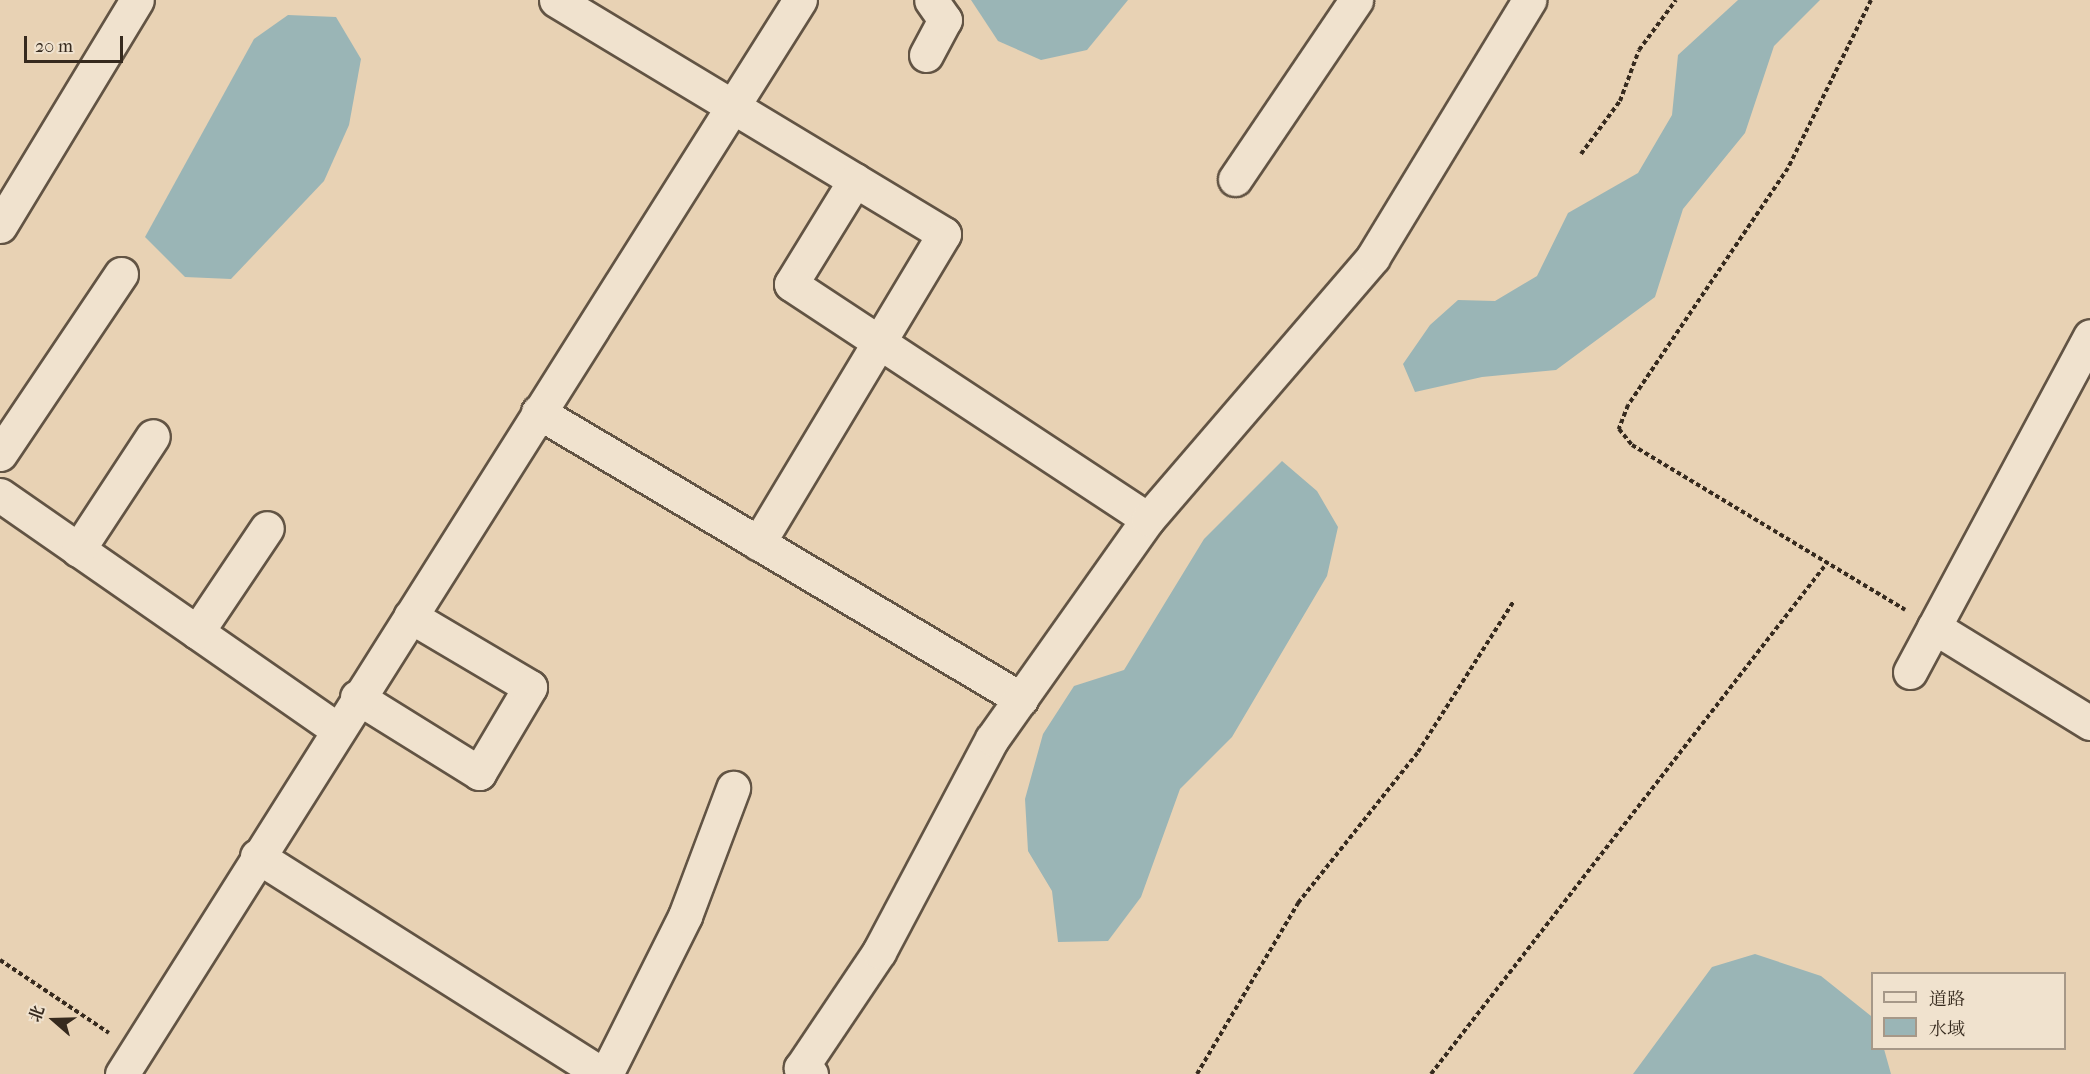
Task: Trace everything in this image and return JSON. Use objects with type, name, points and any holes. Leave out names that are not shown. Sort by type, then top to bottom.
[{"type":"street","points":[[0,226],[137,0]]},
{"type":"street","points":[[129,1063],[257,856],[800,0]]},
{"type":"street","points":[[926,55],[945,20],[931,0]]},
{"type":"street","points":[[1235,179],[1356,0]]},
{"type":"street","points":[[811,1074],[801,1068],[879,952],[992,739],[1148,519],[1373,257],[1528,0]]},
{"type":"street","points":[[562,2],[944,234],[758,543]]},
{"type":"street","points":[[855,180],[791,284],[1148,519]]},
{"type":"street","points":[[0,454],[121,274]]},
{"type":"street","points":[[1910,672],[2090,336]]},
{"type":"street","points":[[538,412],[1021,699]]},
{"type":"street","points":[[78,550],[153,436]]},
{"type":"street","points":[[0,495],[338,730]]},
{"type":"street","points":[[197,632],[267,528]]},
{"type":"street","points":[[357,698],[479,773],[530,687],[410,616]]},
{"type":"street","points":[[1934,627],[2090,723]]},
{"type":"street","points":[[257,856],[604,1074],[685,916],[733,788]]},
{"type":"path","points":[[1581,154],[1620,101],[1639,50],[1676,0]]},
{"type":"path","points":[[1871,0],[1788,168],[1628,405],[1618,429],[1632,445],[1934,627]]},
{"type":"path","points":[[1431,1074],[1827,563]]},
{"type":"path","points":[[1197,1074],[1298,903],[1418,752],[1514,601]]},
{"type":"path","points":[[0,960],[129,1063]]},
{"type":"water","points":[[971,0],[1128,0],[1087,50],[1041,60],[998,41]]},
{"type":"water","points":[[1738,0],[1820,0],[1774,46],[1745,133],[1683,209],[1655,297],[1556,370],[1482,377],[1415,392],[1403,364],[1430,325],[1458,300],[1495,301],[1537,276],[1568,213],[1638,173],[1672,115],[1678,55]]},
{"type":"water","points":[[288,15],[336,17],[361,59],[349,125],[324,181],[231,279],[185,277],[145,237],[254,39]]},
{"type":"water","points":[[1282,461],[1317,491],[1338,527],[1327,576],[1232,737],[1180,789],[1141,897],[1108,941],[1058,942],[1052,891],[1028,851],[1025,799],[1043,734],[1074,686],[1124,670],[1204,539]]},
{"type":"water","points":[[1755,954],[1821,976],[1871,1016],[1871,1050],[1884,1050],[1891,1074],[1633,1074],[1712,967]]}]
